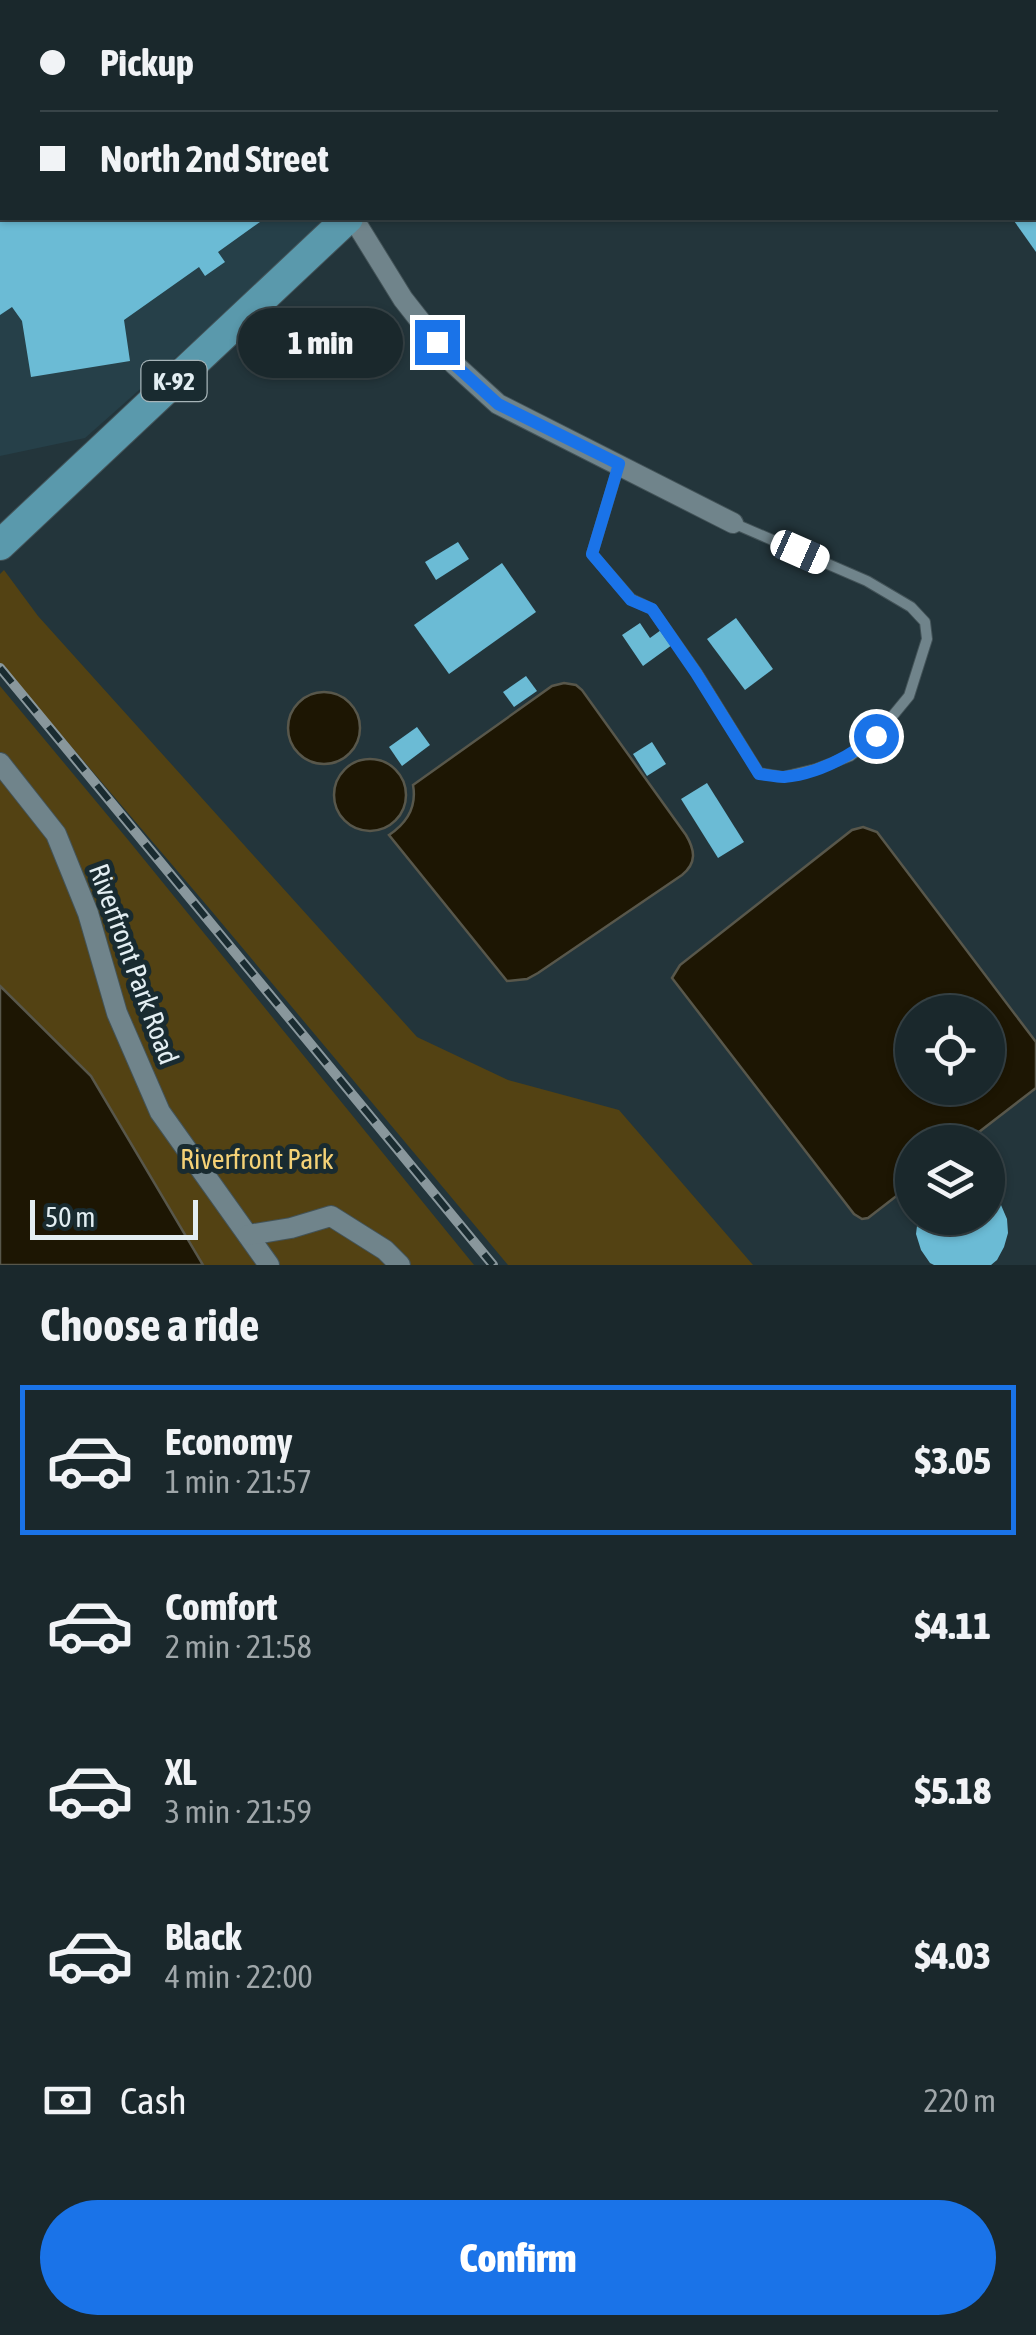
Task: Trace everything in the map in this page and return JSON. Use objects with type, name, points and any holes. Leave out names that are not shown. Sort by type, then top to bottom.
[{"type":"main road","name":"K-92","points":[[0,545],[348,220]]},
{"type":"street","points":[[351,220],[403,299],[454,364],[498,404],[733,523]]},
{"type":"street","name":"Riverfront Park Road","points":[[0,763],[56,834],[88,913],[117,1013],[160,1112],[270,1265]]},
{"type":"street","points":[[248,1235],[332,1216],[385,1250],[400,1265]]},
{"type":"lane","points":[[619,464],[592,554],[631,600],[652,609],[759,774],[783,777],[850,756],[876,736],[909,696],[927,639],[925,622],[911,606],[867,581],[733,523]]},
{"type":"shaded area","points":[[0,220],[331,220],[85,438],[0,456]]},
{"type":"shaded area","points":[[564,683],[582,690],[686,835],[693,851],[692,861],[682,875],[538,973],[527,979],[507,981],[389,835],[409,814],[413,785],[552,686]]},
{"type":"shaded area","points":[[324,692],[349,703],[360,728],[349,753],[324,764],[299,753],[288,728],[299,703]]},
{"type":"shaded area","points":[[370,759],[395,770],[406,795],[395,820],[370,831],[345,820],[334,795],[345,770]]},
{"type":"shaded area","points":[[863,827],[877,832],[1000,995],[895,995],[895,1105],[1005,1105],[1005,1001],[1036,1042],[1036,1088],[988,1125],[895,1125],[895,1197],[862,1219],[854,1214],[672,978],[680,965],[852,830]]},
{"type":"shaded area","points":[[0,986],[91,1076],[203,1265],[0,1265]]},
{"type":"green space","points":[[4,570],[38,616],[417,1037],[508,1080],[619,1110],[753,1265],[508,1265],[0,663],[0,574]]},
{"type":"green space","name":"Riverfront Park","points":[[0,686],[474,1265],[203,1265],[91,1076],[0,986]]},
{"type":"building","points":[[0,220],[260,222],[218,252],[225,262],[205,276],[199,267],[124,320],[130,361],[31,377],[22,321],[12,307],[0,315]]},
{"type":"building","points":[[1013,220],[1036,220],[1036,252]]},
{"type":"building","points":[[458,542],[469,559],[436,580],[425,562]]},
{"type":"building","points":[[502,563],[536,612],[449,674],[414,625]]},
{"type":"building","points":[[736,618],[773,669],[745,690],[707,639]]},
{"type":"building","points":[[640,623],[650,638],[661,630],[672,645],[643,666],[622,635]]},
{"type":"building","points":[[526,676],[537,691],[514,707],[503,692]]},
{"type":"building","points":[[417,727],[430,745],[402,766],[389,747]]},
{"type":"building","points":[[652,742],[666,764],[647,776],[633,754]]},
{"type":"building","points":[[707,783],[744,842],[718,858],[681,799]]},
{"type":"building","points":[[1005,1214],[1007,1219],[1004,1247],[991,1265],[934,1265],[921,1250],[916,1235],[1005,1235]]},
{"type":"railway","points":[[0,668],[493,1265]]},
{"type":"route","points":[[437,342],[454,364],[498,404],[619,464],[592,554],[631,600],[652,609],[759,774],[783,777],[816,769],[850,756],[876,736]]}]
